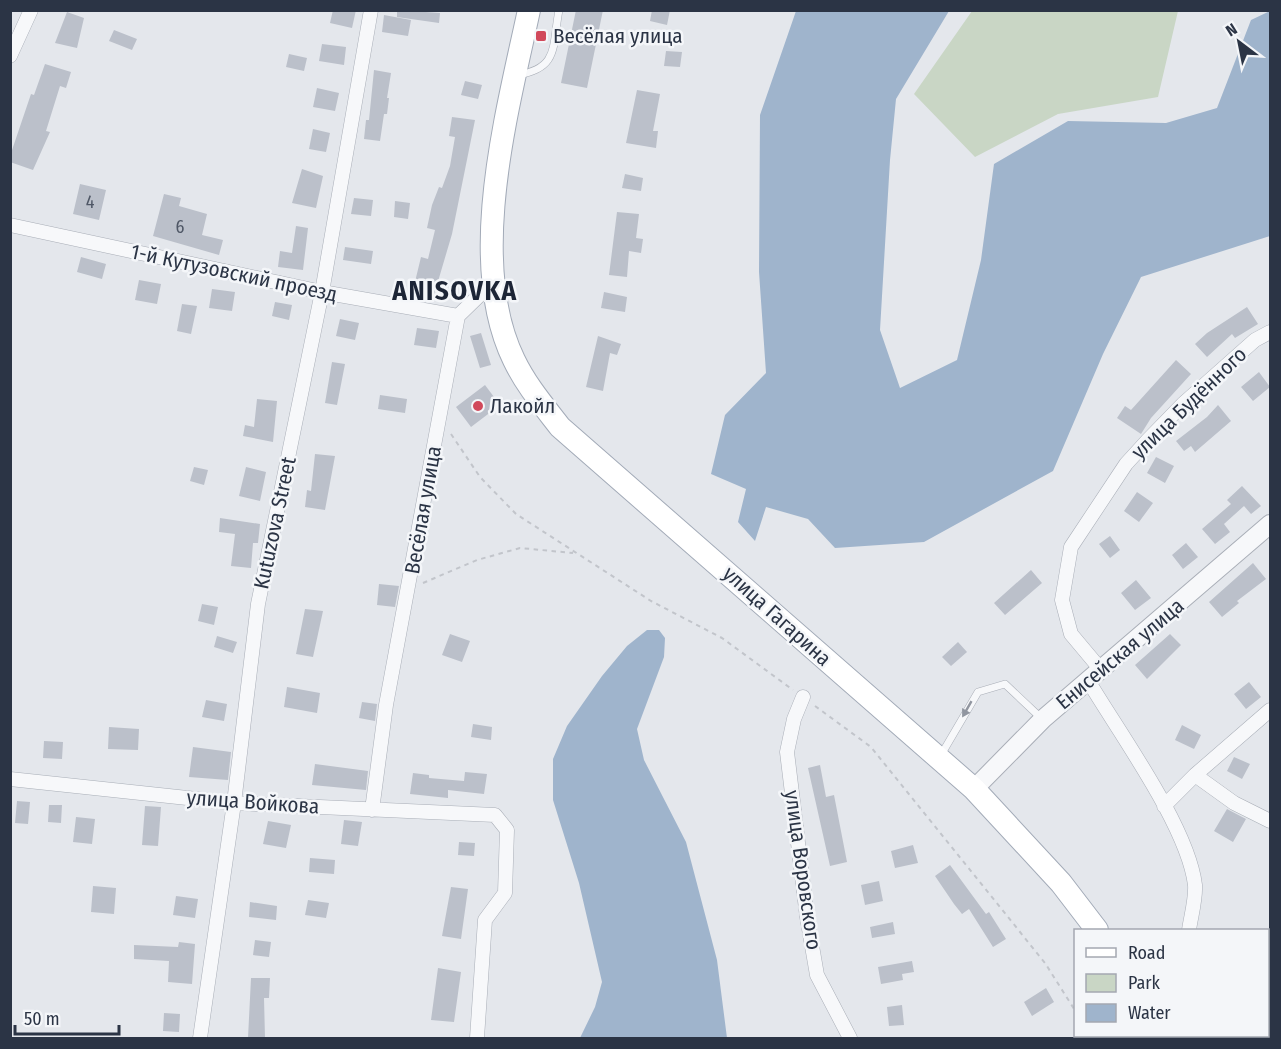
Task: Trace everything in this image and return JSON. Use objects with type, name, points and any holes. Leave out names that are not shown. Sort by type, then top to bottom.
[{"type":"main road","points":[[493,282],[491,218],[515,76],[529,10]]},
{"type":"main road","name":"улица Гагарина","points":[[493,282],[501,327],[526,384],[560,427],[680,529],[974,789],[1061,883],[1096,929]]},
{"type":"street","points":[[10,56],[31,10]]},
{"type":"street","name":"Kutuzova Street","points":[[200,1038],[234,803],[258,604],[322,292],[371,10]]},
{"type":"street","name":"1-й Кутузовский проезд","points":[[10,225],[322,292],[458,316]]},
{"type":"street","points":[[458,316],[493,282]]},
{"type":"street","name":"Весёлая улица","points":[[372,810],[386,705],[458,316]]},
{"type":"street","name":"улица Будённого","points":[[1190,929],[1195,886],[1187,853],[1071,634],[1062,600],[1071,547],[1126,464],[1184,403],[1255,340],[1270,332]]},
{"type":"street","name":"Енисейская улица","points":[[974,789],[1043,719],[1270,524]]},
{"type":"street","name":"улица Воровского","points":[[803,697],[794,719],[787,752],[807,916],[818,975],[850,1038]]},
{"type":"street","points":[[1164,806],[1195,775],[1270,710]]},
{"type":"street","points":[[1195,775],[1234,803],[1270,821]]},
{"type":"street","name":"улица Войкова","points":[[10,779],[234,803],[495,815],[507,830],[506,882],[505,893],[485,920],[477,1038]]},
{"type":"lane","points":[[515,76],[536,72],[548,62],[559,10]]},
{"type":"lane","points":[[938,759],[978,692],[1005,684],[1043,719]]},
{"type":"path","points":[[441,413],[456,445],[480,477],[516,514],[651,601],[722,638],[871,747],[1045,963],[1074,1009]]},
{"type":"path","points":[[409,589],[477,560],[520,548],[576,553]]},
{"type":"green space","points":[[972,11],[1178,11],[1158,97],[1058,114],[975,157],[914,94]]},
{"type":"water","points":[[796,11],[949,11],[896,99],[880,330],[900,388],[957,360],[981,260],[994,164],[1068,121],[1166,123],[1217,108],[1251,20],[1270,11],[1270,236],[1141,277],[1103,354],[1053,471],[924,542],[835,548],[808,519],[766,507],[755,541],[738,522],[746,489],[711,474],[725,415],[766,373],[759,272],[760,115]]},
{"type":"water","points":[[647,630],[659,630],[665,638],[664,657],[637,729],[644,760],[686,842],[717,960],[727,1038],[580,1038],[595,1007],[602,982],[579,883],[553,800],[553,759],[567,726],[602,676],[627,646]]},
{"type":"building","points":[[333,10],[356,10],[352,28],[330,23]]},
{"type":"building","points":[[397,10],[440,13],[439,23],[397,17]]},
{"type":"building","points":[[576,10],[603,10],[587,88],[561,83]]},
{"type":"building","points":[[652,10],[670,10],[667,25],[650,21]]},
{"type":"building","points":[[67,12],[84,18],[77,48],[55,43]]},
{"type":"building","points":[[384,15],[411,20],[408,36],[382,32]]},
{"type":"building","points":[[114,30],[137,39],[132,50],[109,41]]},
{"type":"building","points":[[322,44],[346,47],[344,65],[319,61]]},
{"type":"building","points":[[666,51],[682,52],[680,67],[664,66]]},
{"type":"building","points":[[289,54],[307,58],[304,71],[286,67]]},
{"type":"building","points":[[45,64],[71,72],[66,88],[60,86],[46,131],[50,132],[33,170],[10,162],[10,156],[31,94],[34,95]]},
{"type":"building","points":[[374,70],[391,73],[387,114],[384,114],[380,141],[364,139],[366,120],[369,120]]},
{"type":"building","points":[[465,81],[482,85],[478,99],[461,95]]},
{"type":"building","points":[[317,88],[339,93],[335,111],[313,107]]},
{"type":"building","points":[[637,90],[660,94],[653,131],[658,131],[656,148],[626,143]]},
{"type":"building","points":[[452,117],[475,120],[452,234],[434,295],[413,290],[421,257],[428,259],[435,230],[427,228],[432,205],[439,187],[442,188],[450,166],[455,137],[449,136]]},
{"type":"building","points":[[313,129],[330,133],[326,152],[309,149]]},
{"type":"building","points":[[302,169],[323,176],[316,208],[292,203]]},
{"type":"building","points":[[625,174],[643,178],[641,191],[622,188]]},
{"type":"building","points":[[80,184],[106,190],[99,220],[73,214]]},
{"type":"building","points":[[164,194],[181,198],[179,206],[207,214],[202,235],[223,240],[219,255],[153,236]]},
{"type":"building","points":[[354,198],[373,200],[371,216],[351,214]]},
{"type":"building","points":[[395,201],[410,203],[408,219],[394,217]]},
{"type":"building","points":[[617,212],[639,214],[636,238],[643,239],[641,253],[629,251],[627,277],[609,275]]},
{"type":"building","points":[[296,226],[308,228],[303,270],[278,267],[280,251],[292,253]]},
{"type":"building","points":[[345,247],[373,251],[371,264],[343,260]]},
{"type":"building","points":[[81,257],[106,264],[102,279],[77,272]]},
{"type":"building","points":[[139,280],[161,284],[157,304],[135,300]]},
{"type":"building","points":[[212,289],[235,292],[232,311],[209,308]]},
{"type":"building","points":[[604,292],[627,297],[625,312],[601,308]]},
{"type":"building","points":[[275,302],[292,305],[289,320],[272,316]]},
{"type":"building","points":[[182,304],[197,306],[191,334],[177,331]]},
{"type":"building","points":[[1247,307],[1258,324],[1235,338],[1232,334],[1207,357],[1195,344],[1207,333]]},
{"type":"building","points":[[340,319],[359,323],[355,340],[336,336]]},
{"type":"building","points":[[417,328],[439,331],[436,348],[414,345]]},
{"type":"building","points":[[481,333],[491,365],[480,368],[470,336]]},
{"type":"building","points":[[598,336],[621,344],[617,355],[610,353],[603,391],[586,387]]},
{"type":"building","points":[[1176,360],[1191,374],[1151,418],[1141,434],[1117,418],[1125,406],[1131,410]]},
{"type":"building","points":[[332,362],[345,364],[337,405],[325,403]]},
{"type":"building","points":[[1259,372],[1270,387],[1253,401],[1241,387]]},
{"type":"building","points":[[485,385],[500,405],[471,427],[456,407]]},
{"type":"building","points":[[380,395],[407,399],[405,413],[378,409]]},
{"type":"building","points":[[257,399],[277,401],[273,442],[243,436],[245,425],[254,427]]},
{"type":"building","points":[[1218,405],[1231,421],[1195,452],[1191,446],[1184,451],[1176,441],[1207,417]]},
{"type":"building","points":[[315,454],[335,456],[325,510],[305,507],[307,490],[311,491]]},
{"type":"building","points":[[1156,457],[1174,466],[1165,483],[1147,473]]},
{"type":"building","points":[[194,467],[208,470],[204,485],[190,481]]},
{"type":"building","points":[[246,467],[266,472],[260,501],[239,496]]},
{"type":"building","points":[[1242,486],[1261,506],[1251,514],[1244,506],[1224,524],[1230,532],[1215,544],[1202,529],[1231,504],[1227,500]]},
{"type":"building","points":[[1137,492],[1153,503],[1139,522],[1124,511]]},
{"type":"building","points":[[220,518],[260,524],[258,543],[253,543],[251,568],[231,566],[235,534],[219,532]]},
{"type":"building","points":[[1110,536],[1120,550],[1110,558],[1099,544]]},
{"type":"building","points":[[1186,543],[1198,557],[1183,569],[1172,555]]},
{"type":"building","points":[[1253,563],[1266,579],[1237,601],[1239,603],[1222,617],[1209,602]]},
{"type":"building","points":[[1031,570],[1042,583],[1005,615],[994,603]]},
{"type":"building","points":[[1136,580],[1151,598],[1135,610],[1121,593]]},
{"type":"building","points":[[379,584],[399,586],[395,607],[377,605]]},
{"type":"building","points":[[202,604],[218,607],[214,625],[198,621]]},
{"type":"building","points":[[305,609],[323,611],[313,657],[296,654]]},
{"type":"building","points":[[450,634],[470,641],[462,662],[442,655]]},
{"type":"building","points":[[1170,634],[1181,645],[1147,679],[1135,665]]},
{"type":"building","points":[[217,636],[237,642],[233,653],[214,647]]},
{"type":"building","points":[[958,642],[967,652],[951,666],[942,657]]},
{"type":"building","points":[[1249,682],[1261,697],[1246,709],[1234,694]]},
{"type":"building","points":[[287,687],[320,693],[317,713],[284,707]]},
{"type":"building","points":[[206,700],[227,704],[224,721],[202,717]]},
{"type":"building","points":[[362,702],[377,704],[375,721],[359,718]]},
{"type":"building","points":[[473,724],[492,727],[491,740],[471,737]]},
{"type":"building","points":[[1182,725],[1201,735],[1194,749],[1175,740]]},
{"type":"building","points":[[109,727],[139,729],[138,750],[108,749]]},
{"type":"building","points":[[44,741],[63,742],[62,759],[43,758]]},
{"type":"building","points":[[193,747],[231,752],[228,780],[189,777]]},
{"type":"building","points":[[1234,757],[1250,764],[1242,779],[1227,771]]},
{"type":"building","points":[[315,764],[368,771],[366,790],[312,785]]},
{"type":"building","points":[[820,765],[826,797],[834,795],[847,862],[830,866],[808,768]]},
{"type":"building","points":[[465,772],[487,774],[484,794],[448,790],[448,798],[410,794],[413,773],[429,775],[429,778],[464,781]]},
{"type":"building","points":[[17,801],[30,802],[28,824],[15,823]]},
{"type":"building","points":[[49,805],[62,805],[61,823],[48,822]]},
{"type":"building","points":[[145,806],[161,807],[158,846],[142,845]]},
{"type":"building","points":[[1227,809],[1246,819],[1233,842],[1214,831]]},
{"type":"building","points":[[76,817],[95,819],[92,844],[73,842]]},
{"type":"building","points":[[344,820],[362,822],[358,846],[341,844]]},
{"type":"building","points":[[268,821],[291,825],[286,848],[263,844]]},
{"type":"building","points":[[459,842],[475,843],[474,856],[458,855]]},
{"type":"building","points":[[913,845],[918,863],[895,868],[891,851]]},
{"type":"building","points":[[310,858],[335,860],[334,874],[309,872]]},
{"type":"building","points":[[950,865],[986,914],[989,912],[1006,939],[993,947],[969,909],[962,914],[954,904],[935,876]]},
{"type":"building","points":[[879,881],[883,901],[865,905],[861,885]]},
{"type":"building","points":[[93,886],[116,888],[114,914],[91,912]]},
{"type":"building","points":[[451,887],[468,889],[461,939],[442,936]]},
{"type":"building","points":[[176,896],[198,899],[195,918],[173,915]]},
{"type":"building","points":[[308,900],[329,903],[326,918],[305,915]]},
{"type":"building","points":[[250,902],[277,906],[276,920],[249,917]]},
{"type":"building","points":[[893,922],[895,934],[872,938],[870,927]]},
{"type":"building","points":[[255,940],[271,942],[269,957],[253,955]]},
{"type":"building","points":[[179,942],[195,944],[192,984],[168,982],[169,961],[134,959],[134,945],[178,947]]},
{"type":"building","points":[[912,961],[914,972],[902,974],[903,980],[881,984],[878,967]]},
{"type":"building","points":[[438,968],[461,972],[454,1022],[431,1020]]},
{"type":"building","points":[[251,978],[270,978],[269,998],[264,998],[265,1038],[248,1038]]},
{"type":"building","points":[[1046,988],[1054,1002],[1032,1016],[1024,1002]]},
{"type":"building","points":[[902,1005],[904,1025],[889,1026],[887,1007]]},
{"type":"building","points":[[164,1013],[180,1014],[179,1032],[163,1031]]},
{"type":"place","name":"Весёлая улица","points":[[541,36]]},
{"type":"place","name":"Лакойл","points":[[478,406]]},
{"type":"district","name":"ANISOVKA","points":[[455,291]]}]
